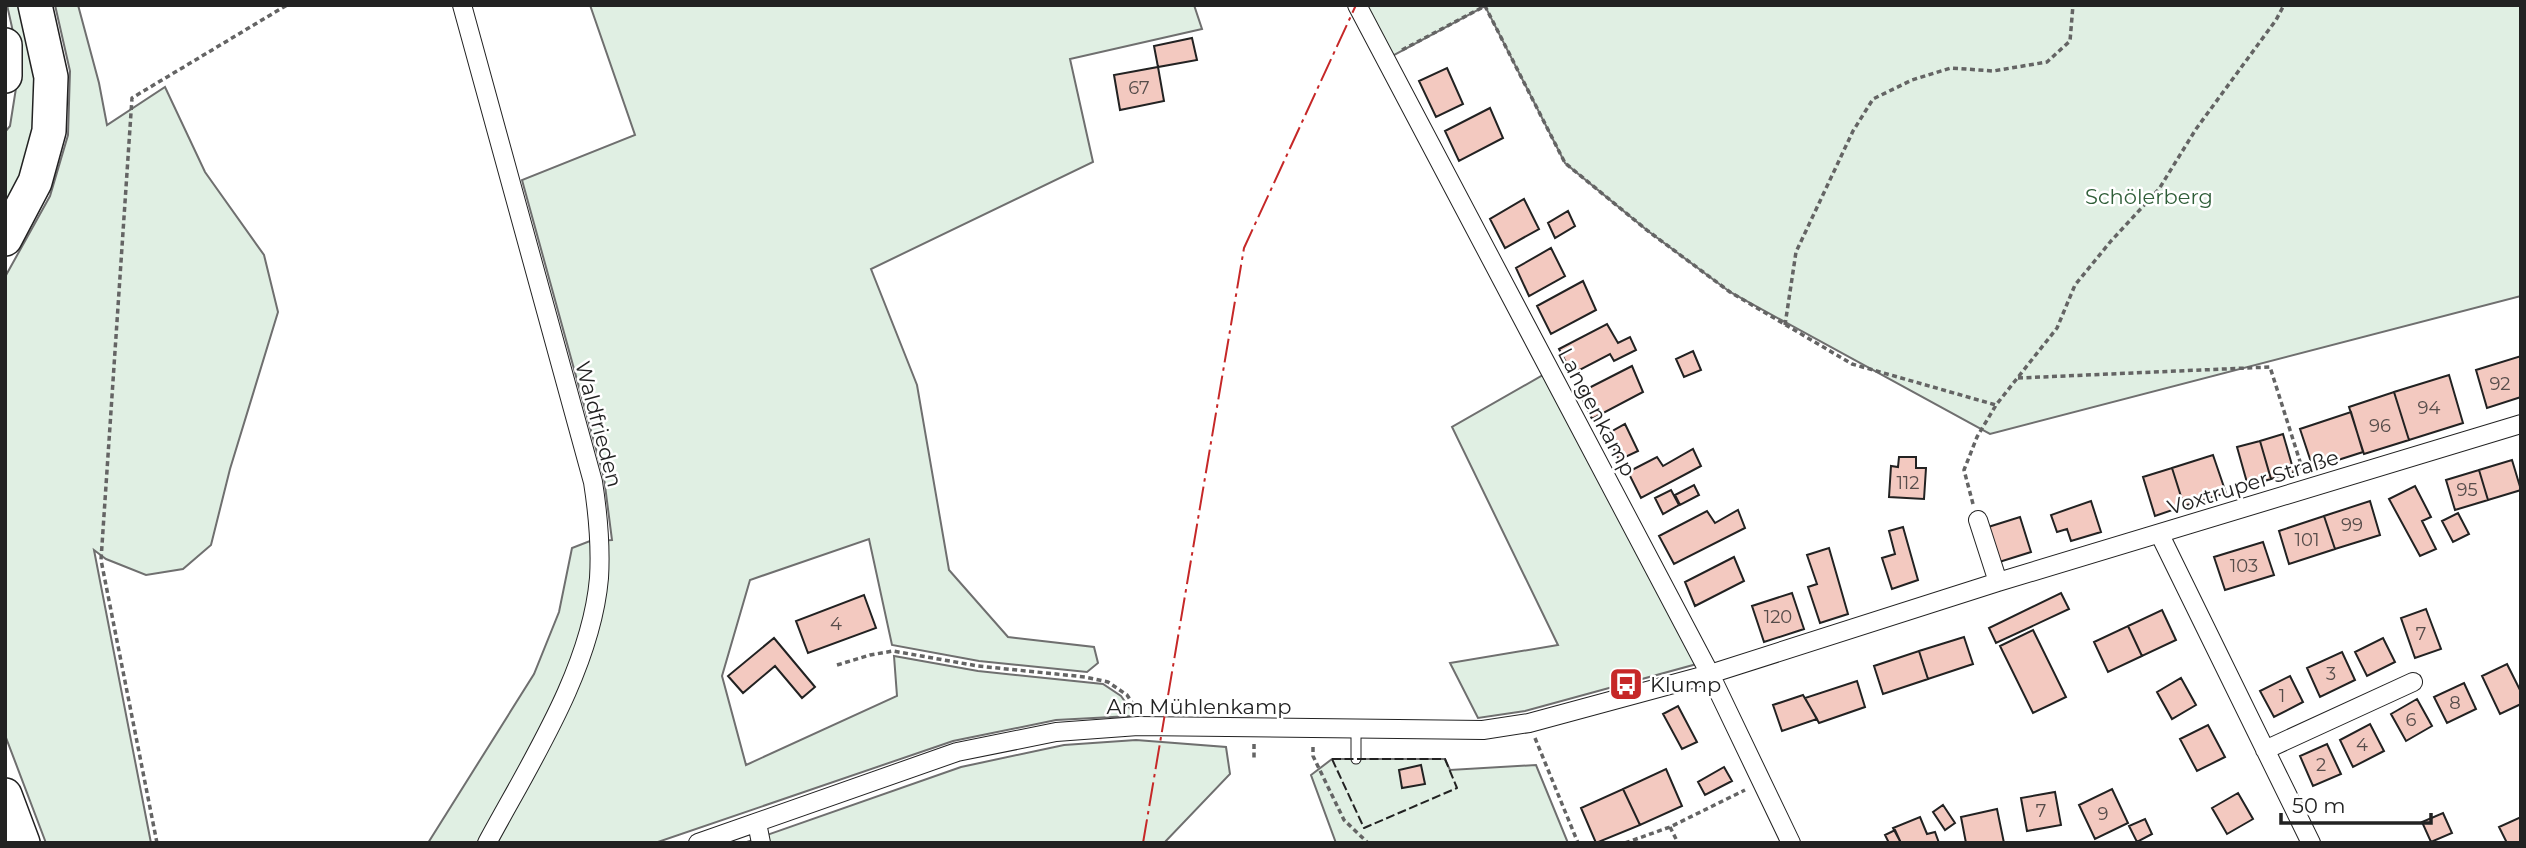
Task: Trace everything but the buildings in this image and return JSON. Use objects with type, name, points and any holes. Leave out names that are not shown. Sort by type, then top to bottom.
[{"type":"highway","points":[[5,239],[35,182],[49,131],[51,77],[34,5]]},
{"type":"highway","points":[[5,45],[5,76]]},
{"type":"highway","points":[[5,796],[23,843]]},
{"type":"street","name":"Waldfrieden","points":[[462,5],[593,482],[600,533],[598,580],[589,625],[575,671],[545,736],[487,843]]},
{"type":"street","name":"Langenkamp","points":[[1357,5],[1710,674],[1791,843]]},
{"type":"street","name":"Voxtruper Straße","points":[[1710,674],[1998,582],[2521,424]]},
{"type":"street","points":[[1978,520],[1998,582]]},
{"type":"street","points":[[2160,535],[2311,843]]},
{"type":"street","name":"Am Mühlenkamp","points":[[698,843],[957,752],[1056,732],[1138,726],[1483,730],[1529,723],[1710,674]]},
{"type":"street","points":[[2264,750],[2413,682]]},
{"type":"street","points":[[757,822],[761,843]]},
{"type":"lane","points":[[1356,730],[1356,759]]},
{"type":"path","points":[[157,843],[101,560],[132,98],[287,5]]},
{"type":"path","points":[[1785,325],[1796,252],[1853,131],[1873,99],[1912,80],[1951,68],[1993,71],[2047,62],[2070,41],[2073,5]]},
{"type":"path","points":[[1978,520],[1964,470],[1977,437],[1997,405],[2057,328],[2075,285],[2111,241],[2160,189],[2196,129],[2276,20],[2284,5]]},
{"type":"path","points":[[1385,60],[1485,6],[1565,163],[1648,231],[1730,292],[1852,364],[1997,405]]},
{"type":"path","points":[[2018,378],[2270,367],[2309,488]]},
{"type":"path","points":[[836,665],[893,651],[978,666],[1085,677],[1108,682],[1127,695],[1137,709],[1138,726]]},
{"type":"path","points":[[1529,723],[1578,843]]},
{"type":"path","points":[[1312,729],[1313,756],[1344,820],[1368,843]]},
{"type":"path","points":[[1625,843],[1670,827],[1761,782]]},
{"type":"path","points":[[1670,827],[1678,843]]},
{"type":"green space","points":[[7,5],[22,5],[40,94],[27,173],[5,211],[5,132],[10,126],[20,63]]},
{"type":"green space","points":[[55,5],[78,5],[107,125],[165,87],[205,172],[264,255],[278,312],[230,469],[211,545],[183,569],[146,575],[106,559],[94,550],[151,843],[46,843],[5,735],[5,277],[50,196],[68,135],[70,71]]},
{"type":"green space","points":[[590,5],[1194,5],[1202,29],[1070,59],[1093,162],[871,269],[917,385],[949,570],[1008,637],[1094,647],[1098,663],[1087,672],[979,661],[892,645],[869,539],[750,580],[722,676],[746,765],[897,696],[894,656],[978,671],[1103,684],[1121,696],[1131,710],[1131,716],[1056,720],[953,741],[655,843],[428,843],[534,674],[559,612],[572,548],[590,541],[612,540],[604,478],[522,180],[635,135]]},
{"type":"green space","name":"Schölerberg","points":[[1357,5],[2521,5],[2521,296],[1990,434],[1730,292],[1648,231],[1565,163],[1485,6],[1385,60]]},
{"type":"green space","points":[[1550,371],[1704,662],[1525,711],[1478,718],[1450,663],[1558,645],[1452,427]]},
{"type":"green space","points":[[1136,740],[1226,747],[1230,774],[1164,843],[744,843],[961,767],[1064,745]]},
{"type":"green space","points":[[1332,759],[1445,759],[1450,770],[1536,765],[1568,843],[1336,843],[1311,775]]},
{"type":"fence","points":[[1332,759],[1445,759],[1457,788],[1364,828],[1332,759]]},
{"type":"power","points":[[1143,843],[1244,248],[1356,5]]},
{"type":"place","name":"Klump","points":[[1626,684]]}]
